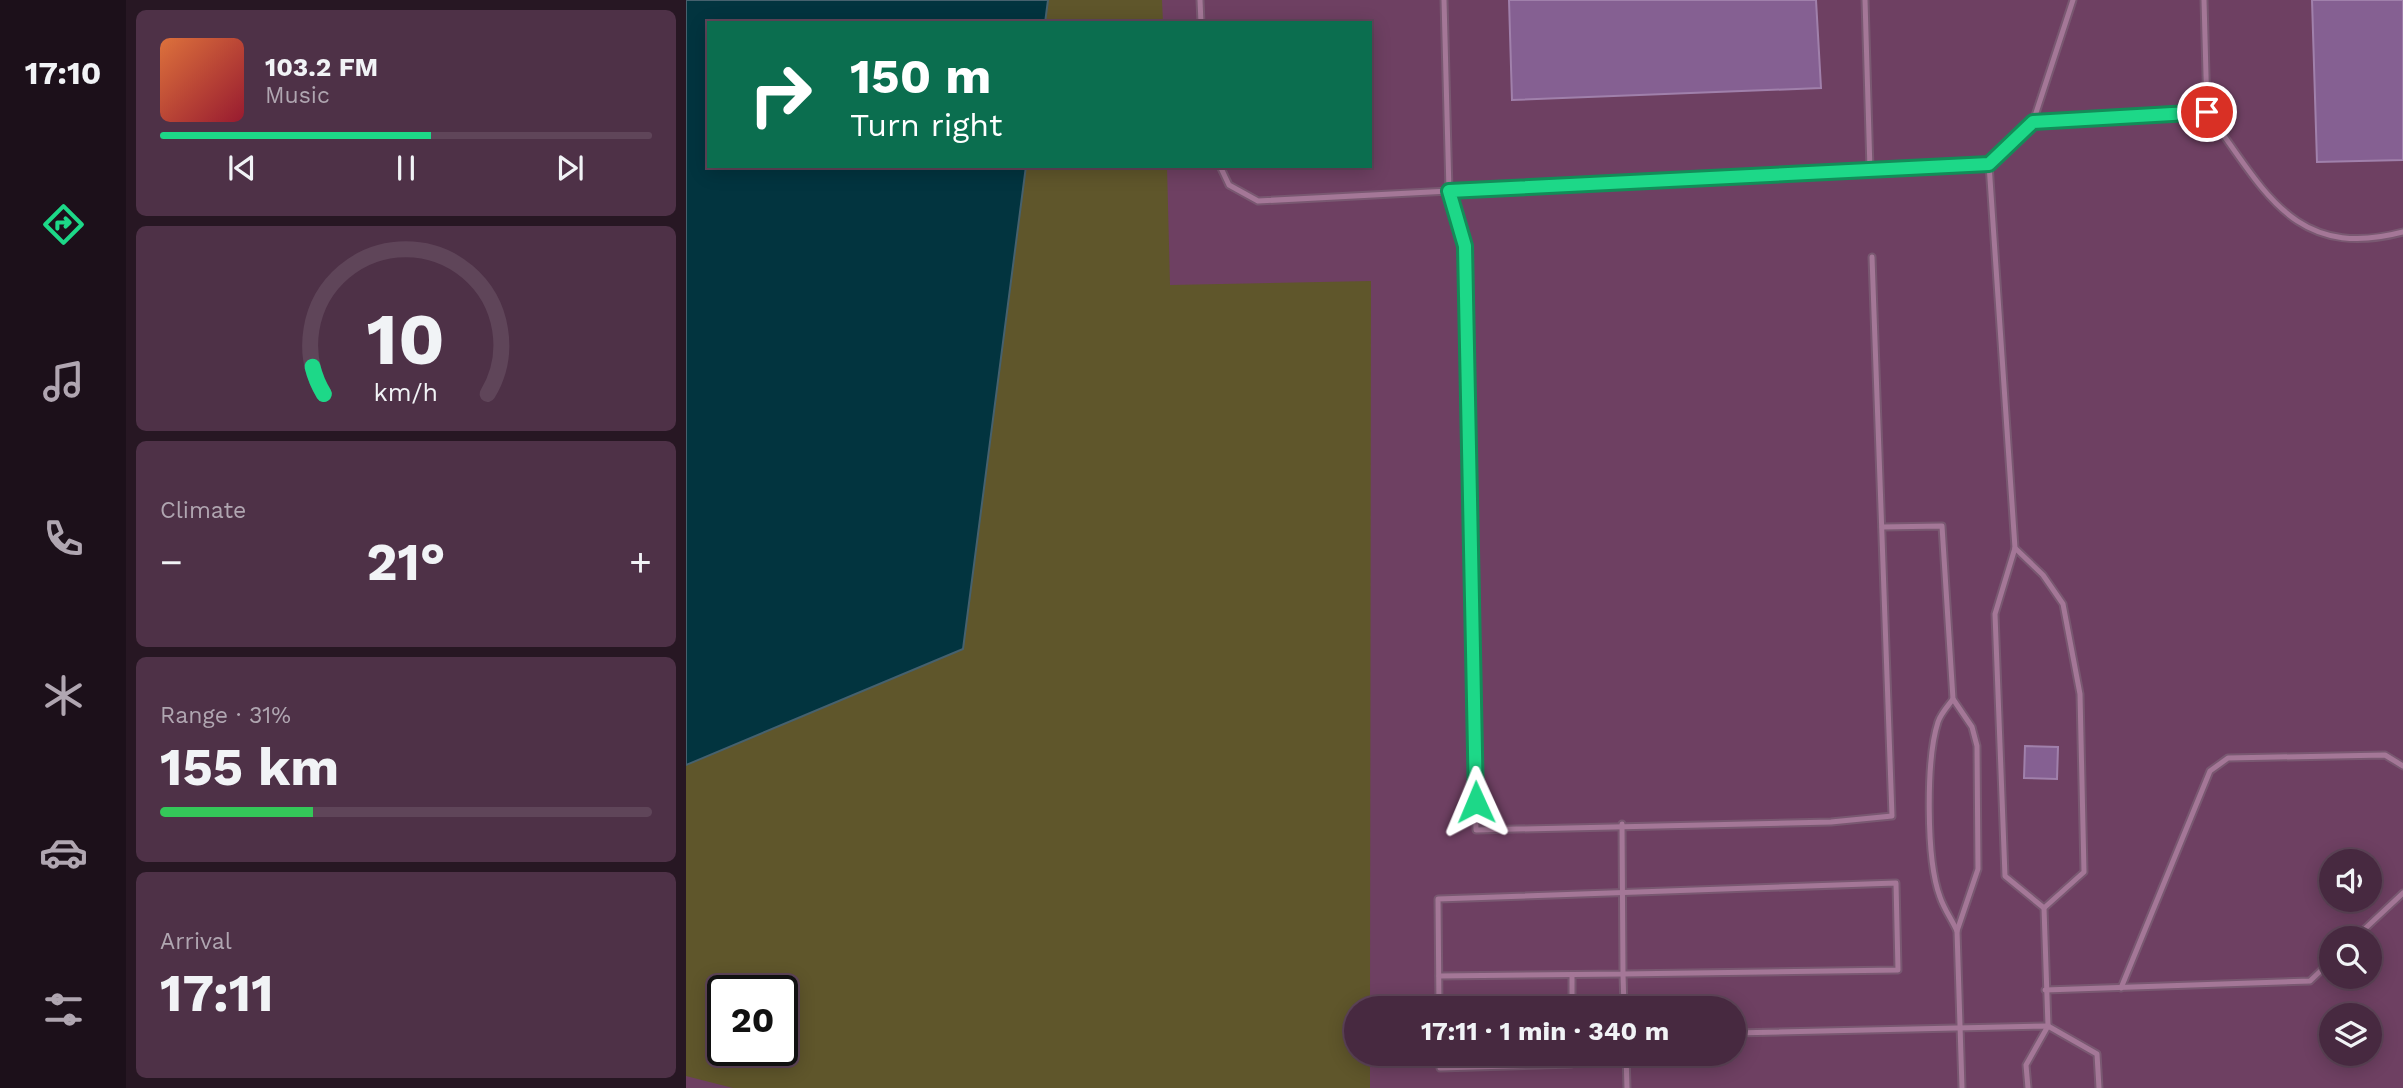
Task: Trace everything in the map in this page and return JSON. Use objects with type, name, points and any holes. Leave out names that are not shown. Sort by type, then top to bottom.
[{"type":"lane","points":[[1200,0],[1200,21]]},
{"type":"lane","points":[[1444,0],[1449,191],[1465,246],[1476,830],[1622,824],[1831,821],[1892,816],[1872,257]]},
{"type":"lane","points":[[1865,0],[1870,170]]},
{"type":"lane","points":[[1221,168],[1228,185],[1258,201],[1989,164],[2033,122],[2073,0]]},
{"type":"lane","points":[[2204,0],[2207,112],[2271,198],[2298,224],[2335,239],[2379,239],[2403,232]]},
{"type":"lane","points":[[2033,122],[2207,112]]},
{"type":"lane","points":[[1989,164],[2015,548],[1995,614],[2005,876],[2044,908]]},
{"type":"lane","points":[[1882,527],[1942,526],[1953,699],[1972,727],[1978,746],[1978,869],[1957,931],[1962,1088]]},
{"type":"lane","points":[[2015,548],[2043,575],[2063,604],[2080,694],[2084,872],[2044,908],[2048,1026],[2026,1065],[2028,1088]]},
{"type":"lane","points":[[1953,699],[1939,718],[1933,741],[1931,835],[1933,867],[1940,897],[1957,931]]},
{"type":"lane","points":[[2122,988],[2210,771],[2228,758],[2385,755],[2403,766]]},
{"type":"lane","points":[[1622,824],[1624,996]]},
{"type":"lane","points":[[1439,976],[1898,970],[1896,883],[1438,899],[1439,996]]},
{"type":"lane","points":[[2368,926],[2403,892]]},
{"type":"lane","points":[[2045,990],[2310,981],[2319,972]]},
{"type":"lane","points":[[1572,975],[1572,996]]},
{"type":"lane","points":[[1746,1033],[2048,1026],[2097,1054],[2099,1088]]},
{"type":"lane","points":[[1440,1066],[1506,1066]]},
{"type":"lane","points":[[1626,1066],[1627,1088]]},
{"type":"shaded area","points":[[686,0],[2403,0],[2403,1088],[686,1088]]},
{"type":"shaded area","points":[[1048,0],[1162,0],[1163,21],[1045,21]]},
{"type":"shaded area","points":[[1026,168],[1167,168],[1170,285],[1371,281],[1370,996],[1344,996],[1344,1066],[1370,1066],[1370,1088],[733,1088],[686,1076],[686,765],[963,649]]},
{"type":"water","points":[[686,0],[1048,0],[1045,21],[707,21],[707,168],[1026,168],[963,649],[686,765]]},
{"type":"building","points":[[1509,0],[1816,0],[1821,88],[1512,100]]},
{"type":"building","points":[[2312,0],[2403,0],[2403,160],[2317,162]]},
{"type":"building","points":[[2025,746],[2058,747],[2057,779],[2024,778]]},
{"type":"route","points":[[1476,802],[1465,246],[1449,191],[1989,164],[2033,122],[2207,112]]}]
